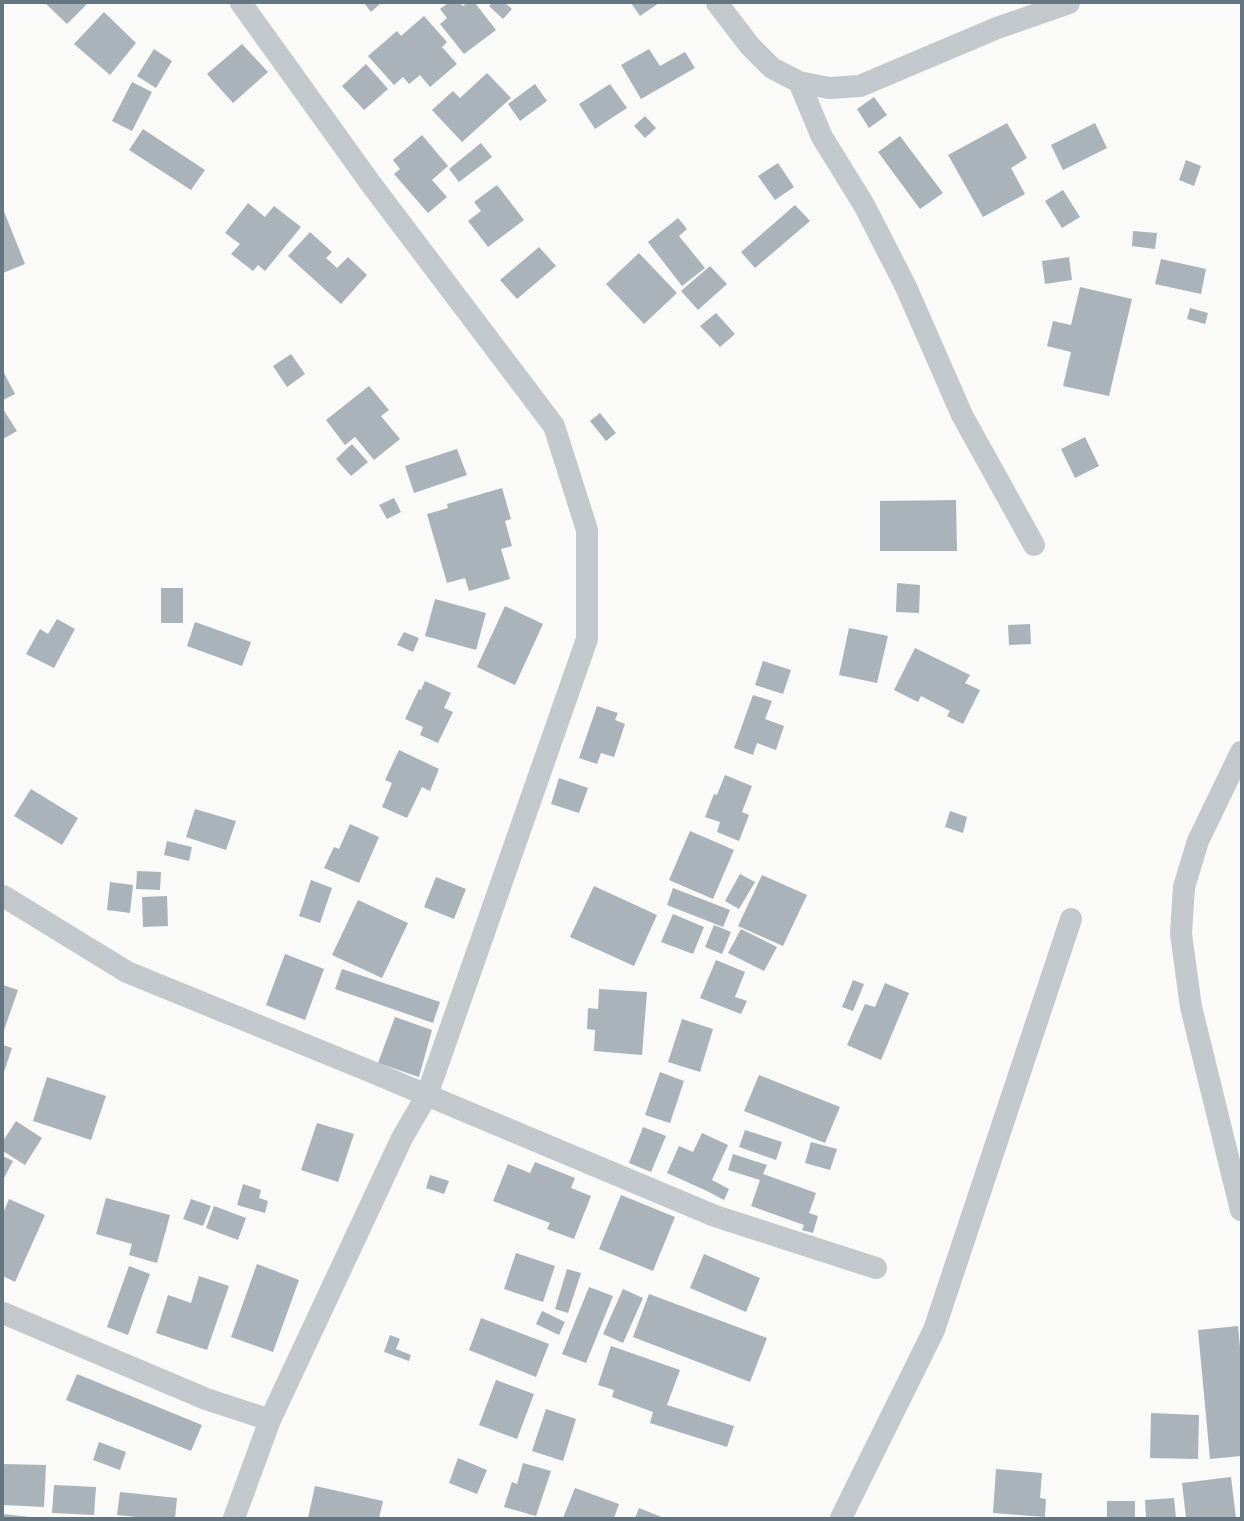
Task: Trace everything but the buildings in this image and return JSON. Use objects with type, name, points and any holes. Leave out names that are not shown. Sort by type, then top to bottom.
[{"type":"street","points":[[234,1518],[270,1420],[402,1138],[427,1095],[587,639],[587,530],[554,426],[371,184],[241,3]]},
{"type":"street","points":[[717,3],[750,46],[772,68],[799,82],[829,88],[860,86],[997,28],[1069,3]]},
{"type":"street","points":[[799,82],[822,137],[864,205],[906,287],[962,415],[1034,545]]},
{"type":"street","points":[[1240,1201],[1191,1007],[1181,934],[1184,887],[1198,841],[1241,752]]},
{"type":"street","points":[[3,896],[127,972],[427,1095],[715,1216],[876,1268]]},
{"type":"street","points":[[841,1518],[934,1330],[1071,919]]},
{"type":"street","points":[[3,1313],[206,1399],[270,1420]]}]
